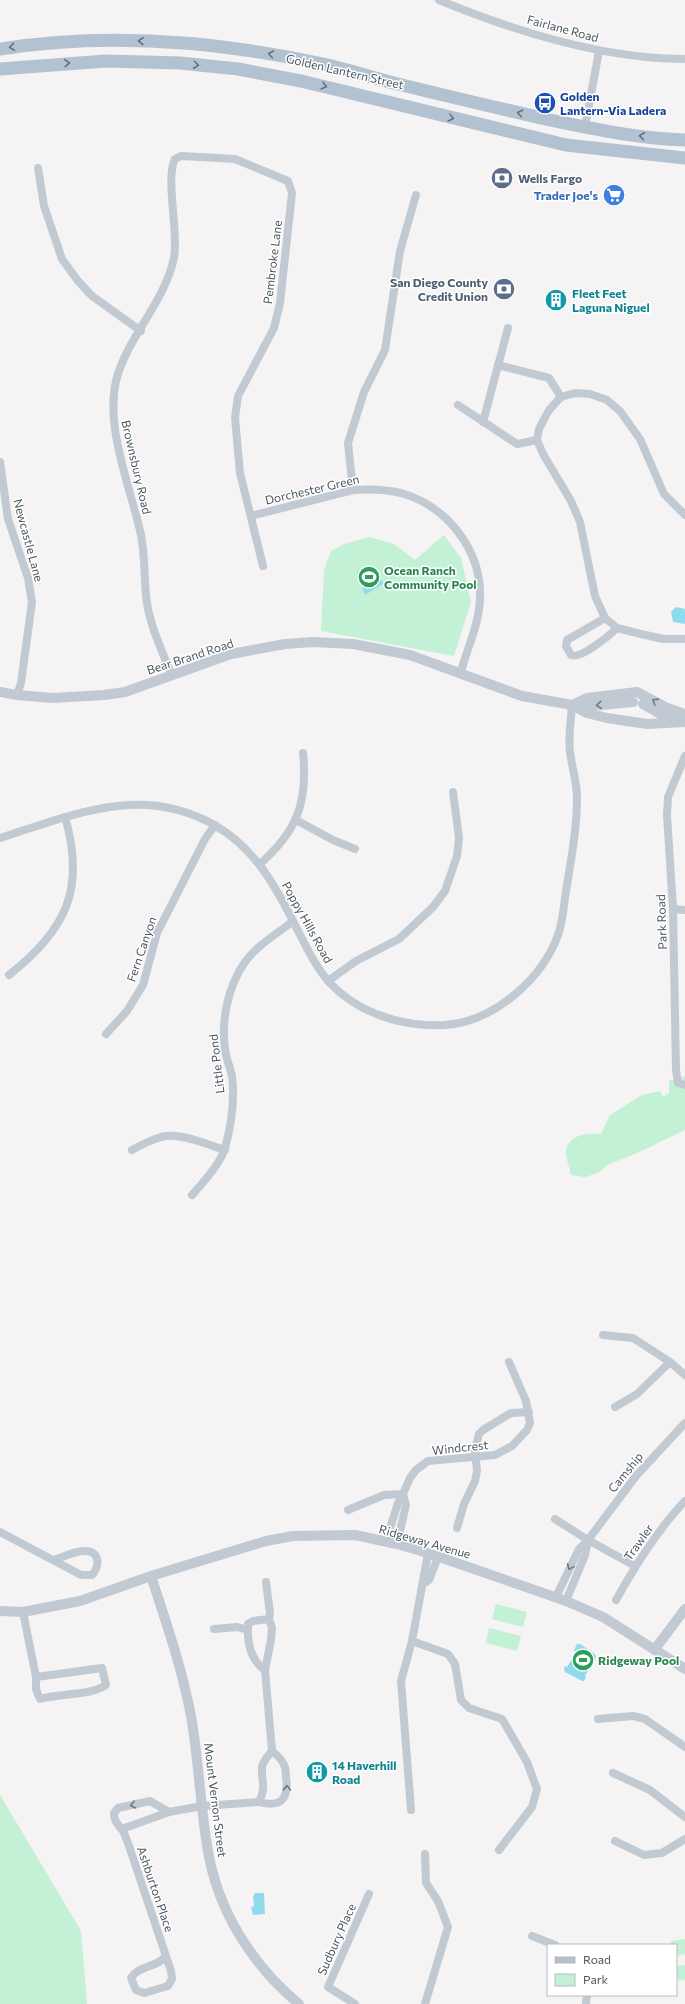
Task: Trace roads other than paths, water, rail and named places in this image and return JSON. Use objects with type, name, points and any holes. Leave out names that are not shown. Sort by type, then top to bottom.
[{"type":"main road","name":"Golden Lantern Street","points":[[0,49],[81,40],[138,40],[249,50],[324,64],[416,88],[585,128],[649,137],[685,140]]},
{"type":"main road","name":"Golden Lantern Street","points":[[0,69],[106,61],[180,63],[238,69],[301,81],[566,145],[685,158]]},
{"type":"street","name":"Fairlane Road","points":[[442,1],[512,27],[599,51],[663,59],[685,59]]},
{"type":"street","points":[[585,128],[599,51]]},
{"type":"street","name":"Brownsbury Road","points":[[172,676],[151,619],[146,597],[145,561],[141,536],[113,418],[116,381],[129,347],[141,331],[158,300],[174,258],[175,240],[172,171],[175,159],[181,156]]},
{"type":"street","name":"Pembroke Lane","points":[[181,156],[235,159],[288,181],[292,193],[280,303],[274,328],[238,396],[235,418],[240,473],[263,566]]},
{"type":"street","points":[[38,168],[44,206],[62,259],[78,281],[92,296],[141,331]]},
{"type":"street","points":[[353,490],[348,444],[364,392],[385,350],[400,251],[416,195]]},
{"type":"street","points":[[483,422],[508,328]]},
{"type":"street","points":[[498,365],[549,378],[561,397]]},
{"type":"street","points":[[685,515],[664,494],[640,439],[620,411],[607,400],[590,394],[575,393],[561,397],[544,418],[539,429],[537,440],[543,454],[571,501],[580,522],[595,596],[605,618],[617,628],[663,638],[685,639]]},
{"type":"street","points":[[458,405],[517,444],[537,440]]},
{"type":"street","name":"Newcastle Lane","points":[[0,462],[8,519],[28,578],[32,602],[21,683],[17,695]]},
{"type":"street","name":"Dorchester Green","points":[[250,516],[353,490],[389,491],[412,497],[427,504],[442,515],[456,528],[466,542],[478,574],[480,601],[475,627],[461,672]]},
{"type":"street","points":[[605,618],[567,640],[566,646],[571,655],[574,657],[578,656],[608,637],[617,628]]},
{"type":"street","name":"Bear Brand Road","points":[[0,692],[53,698],[104,695],[125,692],[231,654],[285,644],[312,642],[353,644],[410,655],[461,672],[522,696],[572,705],[587,713],[647,724],[685,722]]},
{"type":"street","points":[[625,721],[632,701],[641,693],[665,707],[685,714]]},
{"type":"street","points":[[572,705],[587,698],[632,701],[662,715],[685,714]]},
{"type":"street","name":"Poppy Hills Road","points":[[0,838],[65,817],[103,807],[138,804],[170,808],[215,825],[238,842],[260,864],[280,896],[310,955],[328,981],[350,1001],[374,1014],[405,1022],[432,1026],[461,1023],[502,1003],[530,979],[546,957],[559,932],[570,869],[577,795],[569,742],[572,705]]},
{"type":"street","points":[[260,864],[283,842],[296,820],[305,776],[303,753]]},
{"type":"street","name":"Park Road","points":[[682,1084],[676,1070],[673,909],[667,815],[668,797],[685,756]]},
{"type":"street","points":[[328,981],[356,961],[399,939],[433,907],[445,891],[457,856],[459,838],[453,792]]},
{"type":"street","points":[[9,975],[29,959],[51,936],[63,917],[71,896],[73,875],[69,829],[65,817]]},
{"type":"street","points":[[296,820],[333,840],[355,849]]},
{"type":"street","name":"Fern Canyon","points":[[106,1034],[127,1011],[142,985],[157,933],[202,846],[215,825]]},
{"type":"street","points":[[673,909],[685,910]]},
{"type":"street","name":"Little Pond","points":[[192,1195],[209,1175],[225,1150],[233,1108],[232,1076],[225,1050],[224,1028],[232,985],[245,962],[256,949],[293,921]]},
{"type":"street","points":[[132,1150],[152,1141],[169,1136],[185,1138],[225,1150]]},
{"type":"street","points":[[603,1336],[633,1338],[670,1362],[685,1375]]},
{"type":"street","name":"Windcrest","points":[[386,1541],[398,1503],[404,1494],[410,1478],[416,1470],[428,1461],[495,1455],[518,1441],[527,1430],[530,1423],[529,1412],[523,1390],[509,1362]]},
{"type":"street","points":[[615,1406],[637,1394],[670,1362]]},
{"type":"street","points":[[457,1528],[464,1504],[477,1471],[475,1445],[483,1430],[510,1413],[529,1412]]},
{"type":"street","name":"Camship","points":[[561,1599],[585,1555],[588,1540],[636,1476],[685,1423]]},
{"type":"street","points":[[348,1510],[384,1494],[404,1494]]},
{"type":"street","name":"Windcrest","points":[[397,1544],[406,1506],[404,1494]]},
{"type":"street","name":"Trawler","points":[[616,1600],[635,1566],[675,1511],[685,1501]]},
{"type":"street","points":[[555,1519],[588,1540],[635,1566]]},
{"type":"street","points":[[0,1532],[76,1573],[87,1576],[92,1575],[97,1570],[99,1564],[98,1558],[93,1554],[84,1551],[54,1560]]},
{"type":"street","name":"Ridgeway Avenue","points":[[0,1611],[23,1612],[80,1601],[151,1576],[240,1548],[293,1536],[323,1534],[355,1535],[386,1541],[433,1555],[561,1599],[603,1617],[655,1649],[685,1670]]},
{"type":"street","points":[[411,1810],[401,1681],[412,1641],[423,1584],[429,1580],[433,1555]]},
{"type":"street","name":"Mount Vernon Street","points":[[151,1576],[187,1695],[196,1748],[202,1806],[212,1868],[226,1909],[235,1928],[255,1959],[279,1986],[299,2004]]},
{"type":"street","points":[[122,1829],[169,1812],[202,1806],[259,1802],[276,1804],[286,1795],[288,1788],[285,1765],[272,1751],[265,1670],[272,1628],[268,1619],[270,1613],[266,1582]]},
{"type":"street","points":[[655,1649],[685,1609]]},
{"type":"street","points":[[23,1612],[36,1677],[36,1689],[40,1699],[52,1695],[99,1690],[106,1685],[102,1668],[36,1677]]},
{"type":"street","points":[[265,1670],[256,1662],[252,1654],[248,1624],[253,1621],[268,1619]]},
{"type":"street","points":[[214,1629],[237,1627],[248,1630]]},
{"type":"street","points":[[412,1641],[448,1654],[455,1664],[461,1700],[470,1708],[502,1719],[527,1762],[537,1789],[532,1807],[499,1850]]},
{"type":"street","points":[[598,1720],[624,1717],[645,1719],[685,1747]]},
{"type":"street","points":[[259,1802],[264,1791],[262,1768],[264,1762],[272,1751]]},
{"type":"street","points":[[613,1773],[650,1790],[685,1817]]},
{"type":"street","name":"Ashburton Place","points":[[166,1956],[162,1961],[135,1971],[131,1978],[136,1990],[144,1993],[171,1984],[172,1979],[166,1956],[122,1829],[117,1826],[114,1820],[114,1813],[118,1808],[150,1801],[169,1812]]},
{"type":"street","points":[[615,1841],[644,1855],[662,1853],[685,1839]]},
{"type":"street","points":[[425,1854],[426,1883],[438,1901],[448,1927],[425,2004]]},
{"type":"street","name":"Sudbury Place","points":[[355,2004],[328,1987],[369,1894]]},
{"type":"street","points":[[532,1936],[552,1944]]},
{"type":"water","name":"Ocean Ranch Community Pool","points":[[369,569],[384,583],[365,595],[357,571]]},
{"type":"water","points":[[676,607],[685,609],[685,624],[673,622],[671,612]]},
{"type":"water","name":"Ridgeway Pool","points":[[577,1644],[580,1644],[595,1654],[596,1657],[585,1676],[584,1681],[565,1672],[564,1669],[565,1666],[567,1667],[576,1652],[574,1650]]},
{"type":"water","points":[[255,1893],[264,1893],[265,1914],[253,1915],[251,1907],[254,1906],[253,1896]]},
{"type":"place","name":"Golden Lantern-Via Ladera","points":[[545,103]]},
{"type":"place","name":"Wells Fargo","points":[[502,178]]},
{"type":"place","name":"Trader Joe's","points":[[614,195]]},
{"type":"place","name":"San Diego County Credit Union","points":[[504,289]]},
{"type":"place","name":"Fleet Feet Laguna Niguel","points":[[556,300]]},
{"type":"place","name":"Ocean Ranch Community Pool","points":[[369,577]]},
{"type":"place","name":"Ridgeway Pool","points":[[583,1660]]},
{"type":"place","name":"14 Haverhill Road","points":[[317,1772]]}]
